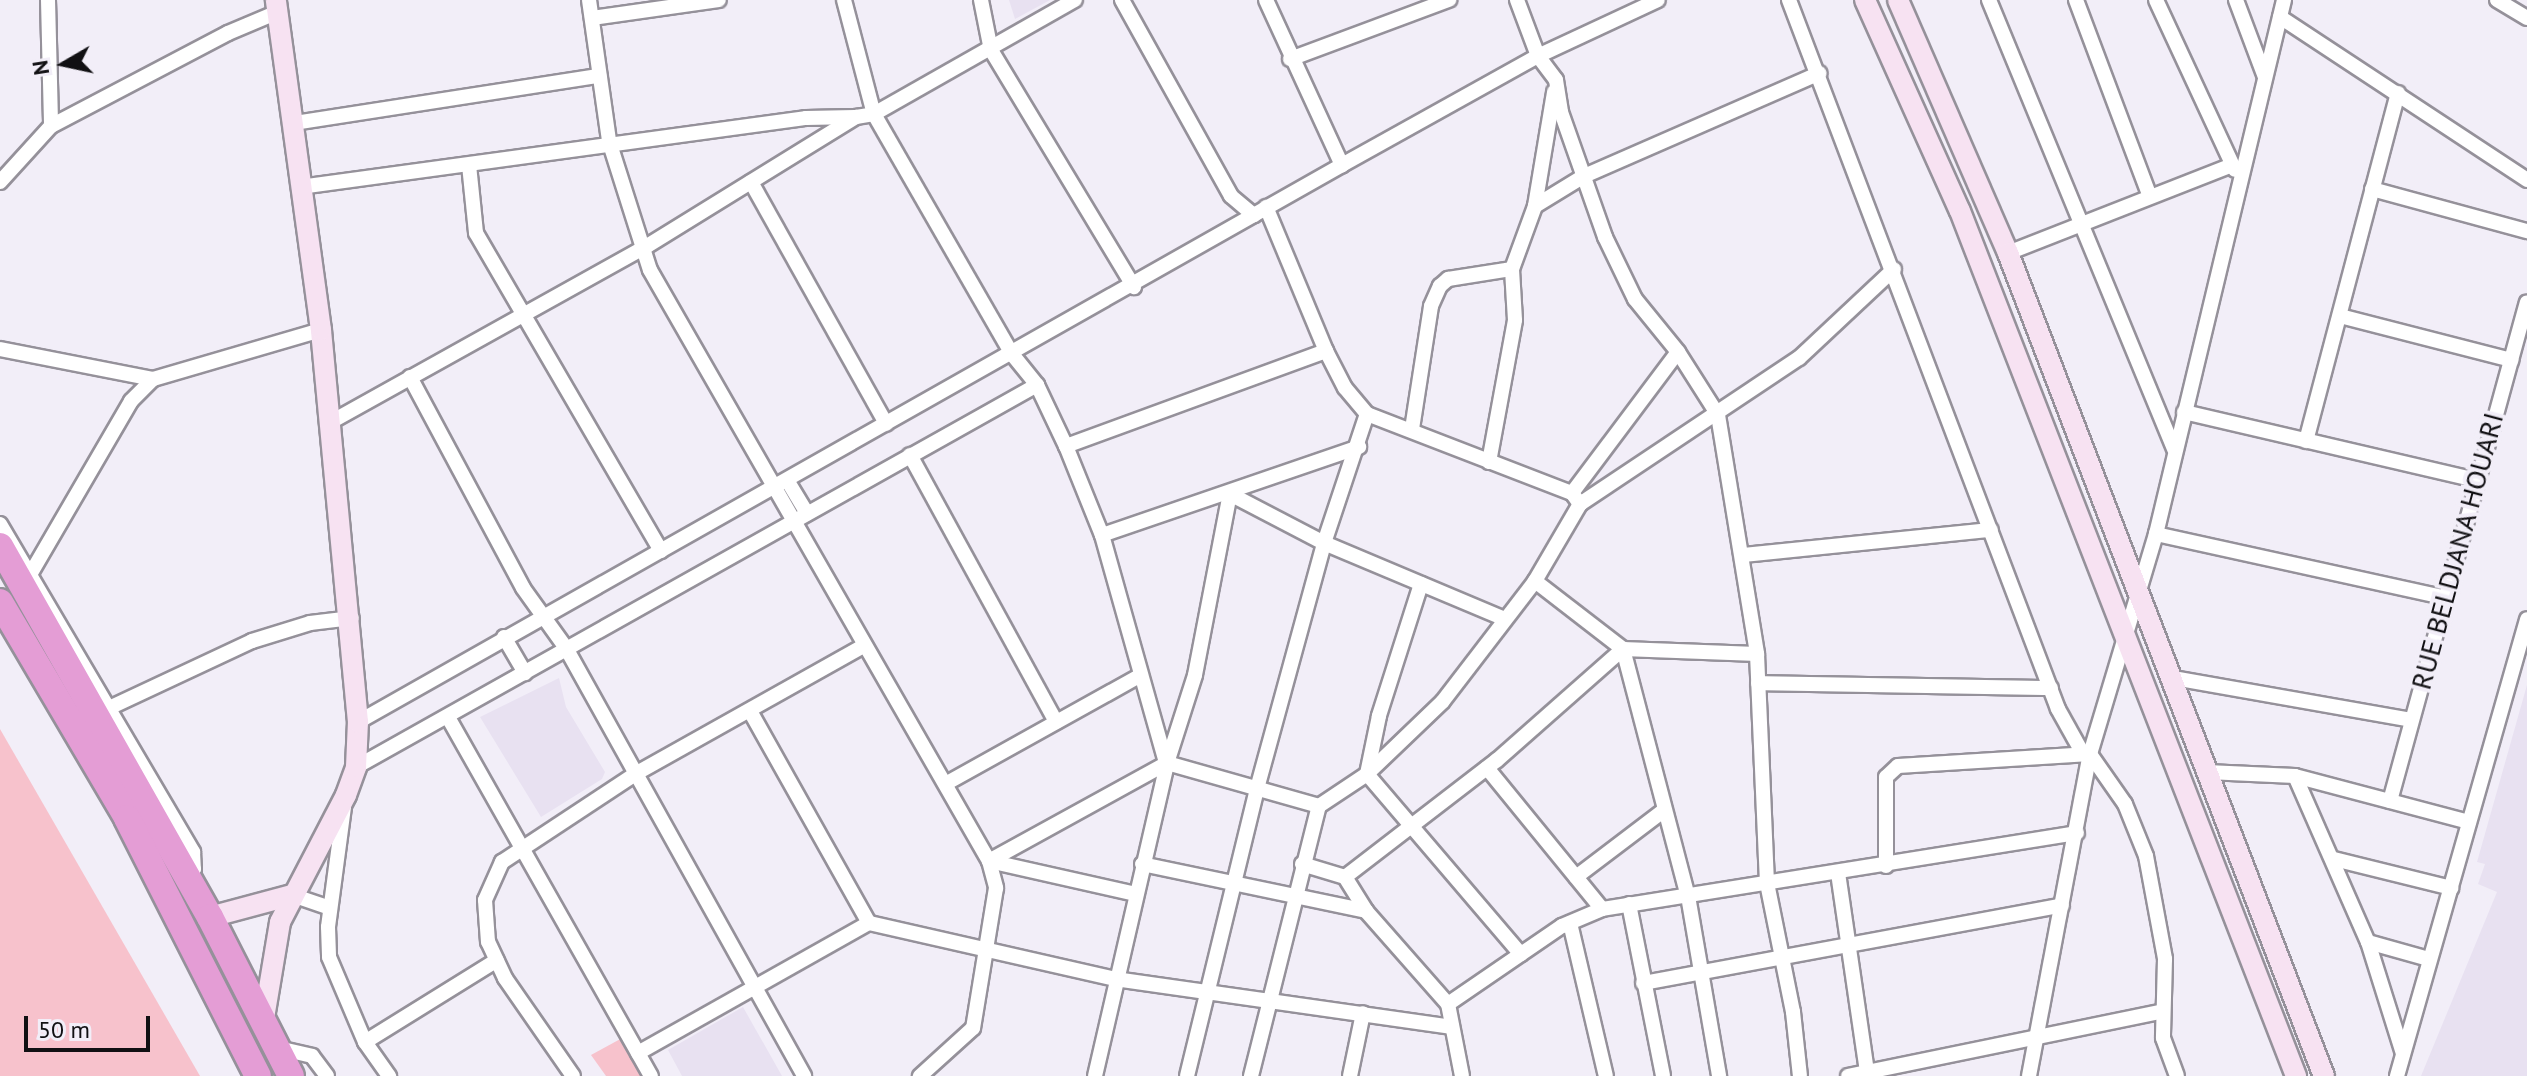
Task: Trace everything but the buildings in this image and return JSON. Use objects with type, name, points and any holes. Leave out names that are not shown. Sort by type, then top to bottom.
[{"type":"highway","points":[[0,546],[210,917],[291,1076]]},
{"type":"highway","points":[[0,602],[127,818],[258,1076]]},
{"type":"street","points":[[48,0],[51,126]]},
{"type":"street","points":[[589,0],[611,148],[650,270],[781,483],[865,645],[947,783],[989,861],[996,888],[973,1028],[920,1076]]},
{"type":"street","points":[[592,18],[719,0]]},
{"type":"street","points":[[844,0],[874,114],[1012,354],[1037,385],[1066,446],[1102,535],[1139,676],[1167,763]]},
{"type":"street","points":[[981,0],[991,50],[1134,287]]},
{"type":"street","points":[[300,187],[611,148],[806,118],[874,114],[1075,0]]},
{"type":"street","points":[[1122,0],[1231,196],[1260,211],[1345,388],[1367,414],[1412,429],[1576,498]]},
{"type":"street","points":[[1266,0],[1290,59],[1342,165]]},
{"type":"street","points":[[1290,59],[1449,0]]},
{"type":"street","points":[[1517,0],[1538,56],[1556,80],[1584,176],[1635,299],[1678,352],[1718,415],[1757,654],[1767,883],[1800,1076]]},
{"type":"street","points":[[358,722],[504,637],[1134,287],[1260,211],[1538,56],[1658,0]]},
{"type":"street","points":[[1789,0],[1820,73],[2066,729],[2125,804],[2146,856],[2165,959],[2161,1012],[2163,1038],[2177,1076]]},
{"type":"street","points":[[1865,0],[1960,211],[2129,637],[2296,1076]]},
{"type":"street","points":[[1898,0],[2008,253],[2137,596],[2174,678],[2324,1076]]},
{"type":"street","points":[[1989,0],[2174,450]]},
{"type":"street","points":[[2076,0],[2150,197]]},
{"type":"street","points":[[2156,0],[2230,166],[2245,177]]},
{"type":"street","points":[[2236,0],[2265,77]]},
{"type":"street","points":[[2029,1076],[2077,833],[2087,754],[2129,637],[2137,596],[2156,534],[2174,450],[2245,177],[2284,0]]},
{"type":"street","points":[[2497,0],[2527,18]]},
{"type":"street","points":[[0,182],[51,126],[277,6],[321,330],[352,618],[358,722],[356,767],[346,795],[292,895],[272,952],[264,1018]]},
{"type":"street","points":[[2280,17],[2527,180]]},
{"type":"street","points":[[1535,206],[1584,176],[1820,73]]},
{"type":"street","points":[[294,123],[599,76]]},
{"type":"street","points":[[1489,462],[1515,320],[1512,269],[1535,206],[1556,80]]},
{"type":"street","points":[[2306,441],[2398,93]]},
{"type":"street","points":[[329,423],[643,248],[856,117]]},
{"type":"street","points":[[469,165],[476,233],[661,551]]},
{"type":"street","points":[[2008,253],[2230,166]]},
{"type":"street","points":[[751,182],[886,424]]},
{"type":"street","points":[[2372,189],[2527,231]]},
{"type":"street","points":[[1412,429],[1431,306],[1440,286],[1448,279],[1512,269]]},
{"type":"street","points":[[1576,498],[1718,415],[1799,358],[1894,269]]},
{"type":"street","name":"RUE BELDJANA HOUARI","points":[[2390,801],[2527,302]]},
{"type":"street","points":[[2340,316],[2511,360]]},
{"type":"street","points":[[0,349],[153,379],[321,330]]},
{"type":"street","points":[[1066,446],[1326,351]]},
{"type":"street","points":[[1251,1076],[1267,999],[1319,806],[1367,774],[1443,701],[1535,581],[1576,498],[1678,352]]},
{"type":"street","points":[[410,377],[542,616],[566,648],[637,773],[804,1076]]},
{"type":"street","points":[[31,573],[131,401],[153,379]]},
{"type":"street","points":[[356,767],[449,719],[566,648],[1037,385]]},
{"type":"street","points":[[2184,412],[2476,480]]},
{"type":"street","points":[[1187,1076],[1258,785],[1324,543],[1359,447],[1367,414]]},
{"type":"street","points":[[1102,535],[1230,494],[1359,447]]},
{"type":"street","points":[[910,455],[1056,722]]},
{"type":"street","points":[[1230,494],[1324,543],[1505,619]]},
{"type":"street","points":[[1095,1076],[1167,763],[1195,675],[1230,494]]},
{"type":"street","points":[[0,524],[193,852],[195,864],[187,879]]},
{"type":"street","points":[[1743,555],[1991,530]]},
{"type":"street","points":[[2156,534],[2446,598]]},
{"type":"street","points":[[1535,581],[1623,649],[1757,654]]},
{"type":"street","points":[[1367,774],[1379,716],[1421,584]]},
{"type":"street","points":[[109,708],[252,641],[310,623],[352,618]]},
{"type":"street","points":[[2397,1076],[2527,619]]},
{"type":"street","points":[[504,637],[525,673]]},
{"type":"street","points":[[573,1076],[488,942],[485,900],[502,862],[637,773],[865,645]]},
{"type":"street","points":[[1345,877],[1487,768],[1623,649]]},
{"type":"street","points":[[1623,649],[1658,772],[1663,811],[1688,896],[1719,1076]]},
{"type":"street","points":[[947,783],[1139,676]]},
{"type":"street","points":[[2174,678],[2411,720]]},
{"type":"street","points":[[1758,683],[2051,688]]},
{"type":"street","points":[[750,711],[869,923]]},
{"type":"street","points":[[449,719],[651,1076]]},
{"type":"street","points":[[1886,866],[1890,771],[1972,757],[2087,754]]},
{"type":"street","points":[[989,861],[1167,763],[1258,785],[1319,806]]},
{"type":"street","points":[[1487,768],[1602,909]]},
{"type":"street","points":[[2207,772],[2295,776],[2469,822]]},
{"type":"street","points":[[1367,774],[1521,954]]},
{"type":"street","points":[[2295,776],[2368,942],[2403,1055]]},
{"type":"street","points":[[346,795],[330,908],[329,957],[365,1042],[389,1076]]},
{"type":"street","points":[[1576,877],[1663,811]]},
{"type":"street","points":[[1448,1004],[1570,923],[1602,909],[1886,866],[2077,833]]},
{"type":"street","points":[[2334,859],[2451,888]]},
{"type":"street","points":[[989,861],[1136,894]]},
{"type":"street","points":[[1142,864],[1366,911]]},
{"type":"street","points":[[1302,864],[1345,877],[1366,911],[1448,1004],[1462,1076]]},
{"type":"street","points":[[1838,873],[1867,1072]]},
{"type":"street","points":[[210,917],[292,895],[330,908]]},
{"type":"street","points":[[1629,904],[1663,1076]]},
{"type":"street","points":[[1643,983],[2062,905]]},
{"type":"street","points":[[638,1053],[752,986],[869,923],[1115,979],[1451,1027]]},
{"type":"street","points":[[1570,923],[1606,1076]]},
{"type":"street","points":[[2368,942],[2429,959]]},
{"type":"street","points":[[365,1042],[497,960]]},
{"type":"street","points":[[1848,1076],[2161,1012]]},
{"type":"street","points":[[1350,1076],[1363,1013]]},
{"type":"street","points":[[278,1048],[312,1056],[327,1076]]},
{"type":"shaded area","points":[[1009,0],[1050,0],[1015,19]]},
{"type":"shaded area","points":[[559,678],[566,707],[605,772],[602,779],[541,817],[480,717]]},
{"type":"shaded area","points":[[2527,685],[2527,1076],[2421,1076],[2497,892],[2478,884],[2485,864],[2477,862]]},
{"type":"shaded area","points":[[0,729],[200,1076],[0,1076]]},
{"type":"shaded area","points":[[743,1007],[782,1076],[682,1076],[668,1050]]},
{"type":"shaded area","points":[[624,1037],[646,1076],[606,1076],[591,1055]]}]
